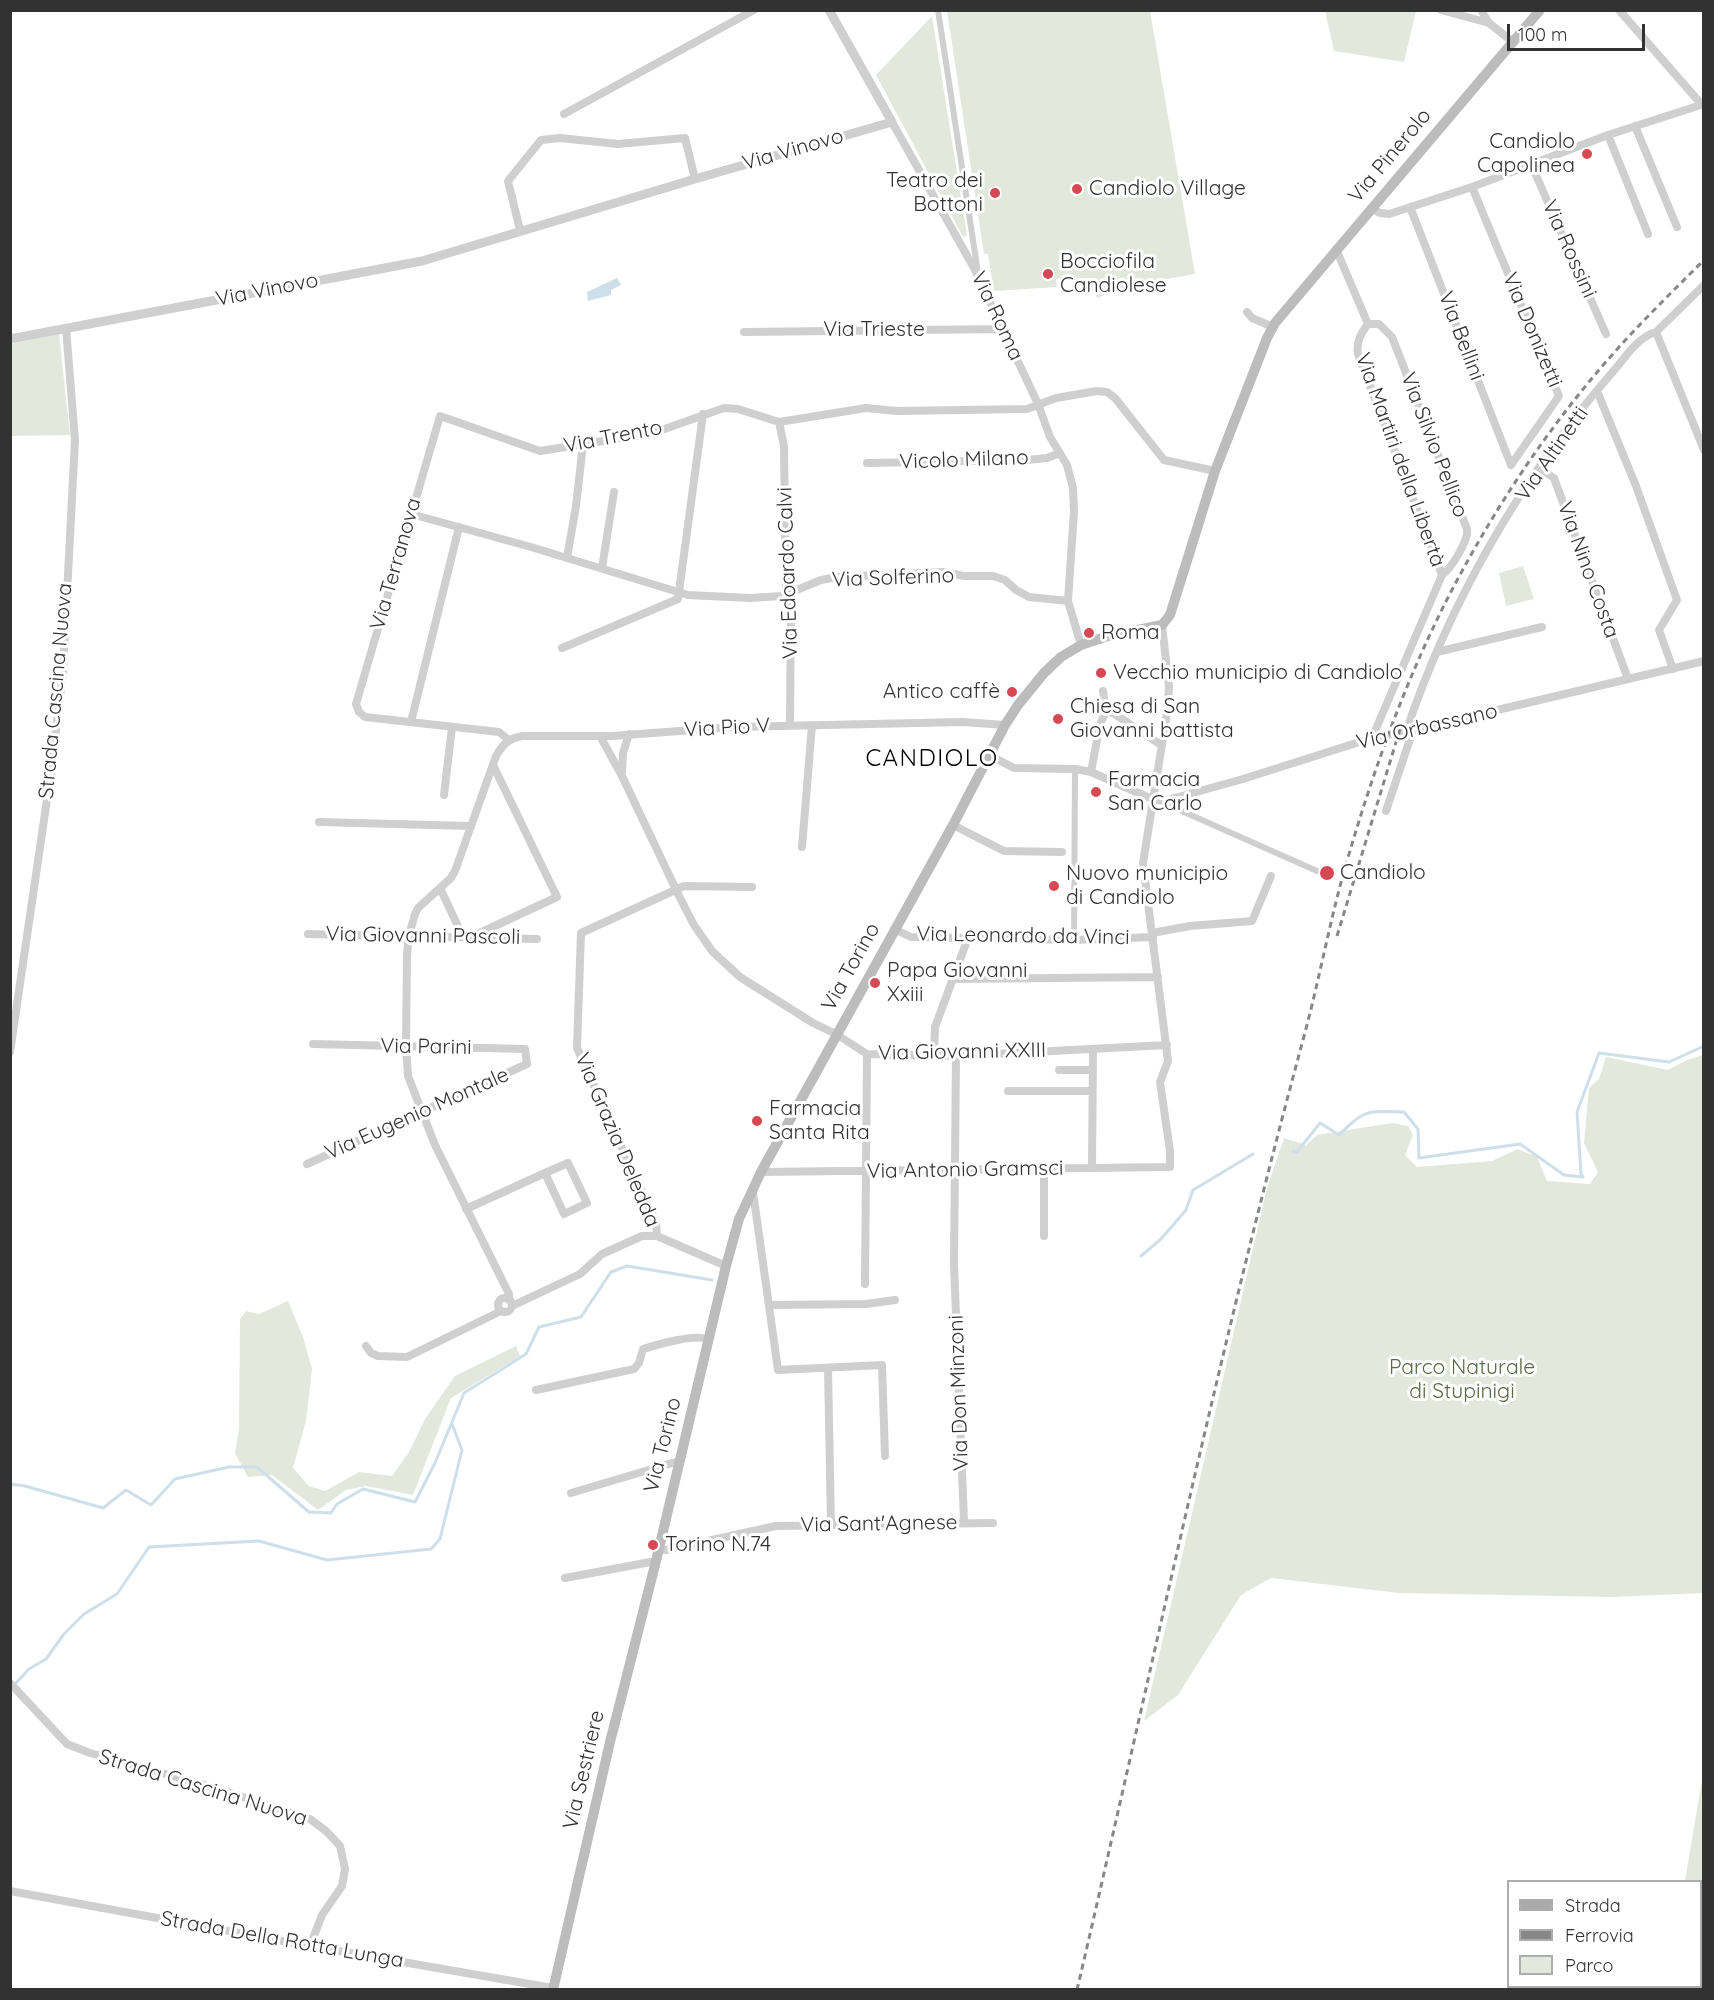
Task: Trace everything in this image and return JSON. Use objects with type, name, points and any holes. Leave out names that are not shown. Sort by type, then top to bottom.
[{"type":"main road","name":"Via Pinerolo","points":[[1162,625],[1170,615],[1215,471],[1273,327],[1286,308],[1540,10]]},
{"type":"main road","points":[[1081,645],[1108,636],[1162,625]]},
{"type":"main road","name":"Via Torino","points":[[656,1561],[738,1219],[836,1034],[953,825],[1005,724],[1044,673],[1061,657],[1081,645]]},
{"type":"main road","name":"Via Sestriere","points":[[553,1989],[610,1742],[656,1561]]},
{"type":"street","points":[[564,114],[754,10]]},
{"type":"street","name":"Via Roma","points":[[829,10],[978,277],[1038,404],[1050,436],[1067,465],[1073,488],[1074,511],[1068,601],[1081,645]]},
{"type":"street","points":[[938,10],[978,277]]},
{"type":"street","points":[[1441,10],[1489,23]]},
{"type":"street","points":[[1481,10],[1489,23],[1513,42]]},
{"type":"street","points":[[1371,208],[1380,213],[1389,214],[1472,186],[1608,135],[1703,105],[1619,10]]},
{"type":"street","name":"Via Vinovo","points":[[10,339],[422,261],[520,230],[892,122]]},
{"type":"street","points":[[1635,126],[1677,226]]},
{"type":"street","points":[[1608,135],[1648,234]]},
{"type":"street","points":[[520,230],[507,181],[541,140],[560,138],[618,144],[685,138],[695,179]]},
{"type":"street","name":"Via Rossini","points":[[1531,164],[1606,334]]},
{"type":"street","name":"Via Donizetti","points":[[1472,186],[1559,396],[1511,465]]},
{"type":"street","name":"Via Bellini","points":[[1410,207],[1511,465]]},
{"type":"street","name":"Via Martiri della Libertà","points":[[1336,249],[1368,324],[1358,341],[1358,354],[1442,575],[1372,738]]},
{"type":"street","name":"Via Altinetti","points":[[1386,811],[1409,731],[1437,652],[1474,574],[1539,468],[1597,391],[1646,335],[1656,332],[1704,285]]},
{"type":"street","points":[[1247,312],[1252,318],[1273,327]]},
{"type":"street","name":"Via Silvio Pellico","points":[[1368,324],[1379,324],[1392,337],[1467,529],[1467,538],[1448,571],[1442,575]]},
{"type":"street","name":"Strada Cascina Nuova","points":[[10,1052],[51,772],[63,670],[75,440],[66,328]]},
{"type":"street","name":"Via Trieste","points":[[744,332],[1003,329]]},
{"type":"street","points":[[1656,332],[1704,450]]},
{"type":"street","name":"Via Trento","points":[[440,416],[540,451],[653,433],[724,408],[738,409],[779,422],[866,408],[897,411],[1027,409],[1056,398],[1097,391],[1107,392],[1121,405],[1164,460],[1215,471]]},
{"type":"street","points":[[1597,391],[1636,486],[1677,600],[1659,630],[1673,669]]},
{"type":"street","points":[[562,648],[678,598],[703,414]]},
{"type":"street","name":"Via Terranova","points":[[359,712],[356,700],[440,416]]},
{"type":"street","name":"Via Edoardo Calvi","points":[[779,422],[784,446],[786,590],[791,600],[790,725]]},
{"type":"street","points":[[567,558],[583,444]]},
{"type":"street","name":"Vicolo Milano","points":[[867,463],[1027,460],[1047,458],[1060,453]]},
{"type":"street","name":"Via Nino Costa","points":[[1539,468],[1554,478],[1628,679]]},
{"type":"street","points":[[602,568],[614,492]]},
{"type":"street","name":"Via Solferino","points":[[411,514],[602,568],[679,593],[750,598],[782,596],[821,580],[837,577],[943,572],[964,576],[999,577],[1029,597],[1068,601]]},
{"type":"street","points":[[411,722],[459,527]]},
{"type":"street","points":[[1162,625],[1168,687],[1167,713],[1143,863],[1167,1045]]},
{"type":"street","points":[[1437,652],[1542,627]]},
{"type":"street","name":"Via Orbassano","points":[[989,755],[1014,768],[1075,769],[1091,772],[1152,799],[1164,801],[1243,779],[1372,738],[1704,662]]},
{"type":"street","points":[[1091,772],[1100,724],[1106,712],[1103,691]]},
{"type":"street","name":"Via Pio V","points":[[359,712],[368,717],[499,732],[509,740],[523,736],[600,736],[790,725],[963,722],[1005,724]]},
{"type":"street","points":[[1106,712],[1113,713],[1161,745]]},
{"type":"street","points":[[802,847],[812,725]]},
{"type":"street","points":[[444,795],[452,727]]},
{"type":"street","points":[[622,776],[623,753],[629,734]]},
{"type":"street","name":"Via Giovanni XXIII","points":[[600,736],[622,776],[694,925],[720,961],[740,977],[867,1054],[956,1056],[1167,1045]]},
{"type":"street","points":[[500,1310],[506,1312],[507,1302],[501,1282],[422,1112],[408,1076],[407,954],[415,914],[418,908],[456,871],[493,765],[502,746],[509,740]]},
{"type":"street","points":[[440,888],[467,937],[557,897],[493,765]]},
{"type":"street","points":[[1074,940],[1075,769]]},
{"type":"street","points":[[1164,801],[1166,804],[1317,871]]},
{"type":"street","points":[[319,822],[470,826]]},
{"type":"street","points":[[953,825],[1004,851],[1073,852]]},
{"type":"street","name":"Via Leonardo da Vinci","points":[[894,929],[911,936],[968,938],[1074,940],[1153,935],[1190,926],[1252,921],[1271,876]]},
{"type":"street","name":"Via Grazia Deledda","points":[[726,1266],[657,1236],[656,1222],[577,1048],[581,933],[675,888],[684,886],[752,887]]},
{"type":"street","name":"Via Giovanni Pascoli","points":[[308,934],[537,939]]},
{"type":"street","points":[[934,1055],[935,1027],[968,938]]},
{"type":"street","points":[[952,979],[1158,977]]},
{"type":"street","name":"Via Parini","points":[[313,1044],[525,1049],[527,1064]]},
{"type":"street","name":"Via Antonio Gramsci","points":[[761,1172],[1170,1167],[1170,1151],[1160,1082],[1168,1061],[1167,1045]]},
{"type":"street","points":[[1092,1168],[1093,1049]]},
{"type":"street","points":[[865,1284],[867,1054]]},
{"type":"street","name":"Via Don Minzoni","points":[[956,1056],[954,1264],[964,1522]]},
{"type":"street","name":"Via Eugenio Montale","points":[[307,1164],[527,1064]]},
{"type":"street","name":"Via Giovanni XXIII","points":[[1059,1070],[1093,1070]]},
{"type":"street","name":"Via Giovanni XXIII","points":[[1008,1091],[1092,1091]]},
{"type":"street","points":[[466,1209],[545,1173],[568,1163],[587,1203],[564,1214],[545,1173]]},
{"type":"street","points":[[1044,1169],[1044,1236]]},
{"type":"street","points":[[753,1190],[778,1370],[882,1365],[885,1456]]},
{"type":"street","points":[[500,1310],[499,1303],[580,1274],[608,1251],[642,1236],[657,1236]]},
{"type":"street","points":[[769,1305],[866,1304],[895,1300]]},
{"type":"street","points":[[366,1346],[371,1353],[378,1356],[407,1357],[500,1310]]},
{"type":"street","points":[[536,1390],[634,1368],[639,1363],[643,1349],[663,1343],[699,1336],[709,1339]]},
{"type":"street","points":[[828,1368],[831,1524]]},
{"type":"street","points":[[571,1493],[679,1461]]},
{"type":"street","name":"Via Sant'Agnese","points":[[659,1549],[666,1550],[766,1527],[831,1524],[993,1523]]},
{"type":"street","points":[[565,1578],[656,1561]]},
{"type":"street","name":"Strada Cascina Nuova","points":[[10,1683],[68,1744],[90,1753],[213,1787],[310,1818],[326,1831],[340,1846],[345,1869],[342,1886],[322,1915],[310,1946]]},
{"type":"street","name":"Strada Della Rotta Lunga","points":[[10,1891],[553,1989]]},
{"type":"green space","name":"Candiolo Village","points":[[947,11],[1150,11],[1195,274],[1128,286],[1097,298],[1094,291],[1060,278],[1056,279],[1057,287],[994,291],[988,254],[984,254]]},
{"type":"green space","points":[[1325,11],[1416,11],[1404,62],[1334,51]]},
{"type":"green space","points":[[932,16],[967,235],[963,237],[876,75]]},
{"type":"green space","points":[[59,334],[70,435],[11,436],[10,344]]},
{"type":"green space","points":[[1523,566],[1534,599],[1506,606],[1499,573]]},
{"type":"green space","name":"Parco Naturale di Stupinigi","points":[[1703,1055],[1703,1593],[1613,1597],[1399,1593],[1271,1578],[1241,1595],[1178,1695],[1144,1721],[1267,1188],[1284,1138],[1306,1145],[1317,1135],[1392,1123],[1408,1126],[1413,1135],[1405,1155],[1417,1167],[1492,1161],[1518,1149],[1537,1157],[1547,1181],[1590,1184],[1598,1172],[1584,1143],[1589,1088],[1599,1079],[1606,1057],[1668,1070]]},
{"type":"green space","points":[[288,1301],[303,1337],[312,1369],[306,1421],[293,1468],[309,1486],[325,1491],[359,1472],[392,1476],[409,1452],[425,1419],[455,1376],[516,1346],[520,1356],[451,1398],[413,1495],[366,1486],[346,1490],[318,1510],[272,1475],[248,1477],[235,1453],[239,1429],[240,1319],[246,1311],[259,1314]]},
{"type":"green space","points":[[1703,1774],[1703,1989],[1667,1990],[1668,1988],[1702,1988],[1702,1880],[1685,1880]]},
{"type":"shaded area","points":[[617,278],[621,285],[611,290],[611,295],[588,301],[587,292]]},
{"type":"waterway","points":[[1293,1151],[1297,1152],[1320,1123],[1339,1135],[1355,1120],[1368,1113],[1404,1112],[1418,1129],[1419,1158],[1520,1144],[1564,1175],[1583,1177],[1577,1112],[1599,1053],[1669,1062],[1704,1046]]},
{"type":"waterway","points":[[1141,1256],[1161,1239],[1186,1210],[1193,1190],[1253,1154]]},
{"type":"waterway","points":[[10,1484],[25,1486],[103,1508],[126,1490],[151,1505],[175,1479],[229,1467],[257,1467],[309,1512],[331,1513],[337,1504],[363,1489],[415,1502],[435,1463],[464,1393],[526,1354],[539,1327],[581,1317],[611,1272],[627,1266],[712,1280]]},
{"type":"waterway","points":[[14,1685],[29,1669],[46,1659],[64,1634],[84,1614],[117,1594],[149,1547],[259,1541],[327,1560],[431,1549],[440,1539],[462,1450],[452,1424]]},
{"type":"railway","points":[[1077,1990],[1242,1276],[1343,875],[1365,801],[1391,728],[1420,656],[1454,586],[1526,466],[1567,409],[1612,355],[1704,260]]},
{"type":"railway","points":[[1337,936],[1400,729]]},
{"type":"place","name":"Candiolo Capolinea","points":[[1587,154]]},
{"type":"place","name":"Candiolo Village","points":[[1077,189]]},
{"type":"place","name":"Teatro dei Bottoni","points":[[995,193]]},
{"type":"place","name":"Bocciofila Candiolese","points":[[1048,274]]},
{"type":"place","name":"Roma","points":[[1089,633]]},
{"type":"place","name":"Vecchio municipio di Candiolo","points":[[1101,673]]},
{"type":"place","name":"Antico caffè","points":[[1012,692]]},
{"type":"place","name":"Chiesa di San Giovanni battista","points":[[1058,719]]},
{"type":"place","name":"Farmacia San Carlo","points":[[1096,792]]},
{"type":"place","name":"Candiolo","points":[[1327,873]]},
{"type":"place","name":"Nuovo municipio di Candiolo","points":[[1054,886]]},
{"type":"place","name":"Papa Giovanni Xxiii","points":[[875,983]]},
{"type":"place","name":"Farmacia Santa Rita","points":[[757,1121]]},
{"type":"place","name":"Torino N.74","points":[[653,1545]]},
{"type":"district","name":"CANDIOLO","points":[[932,759]]}]
